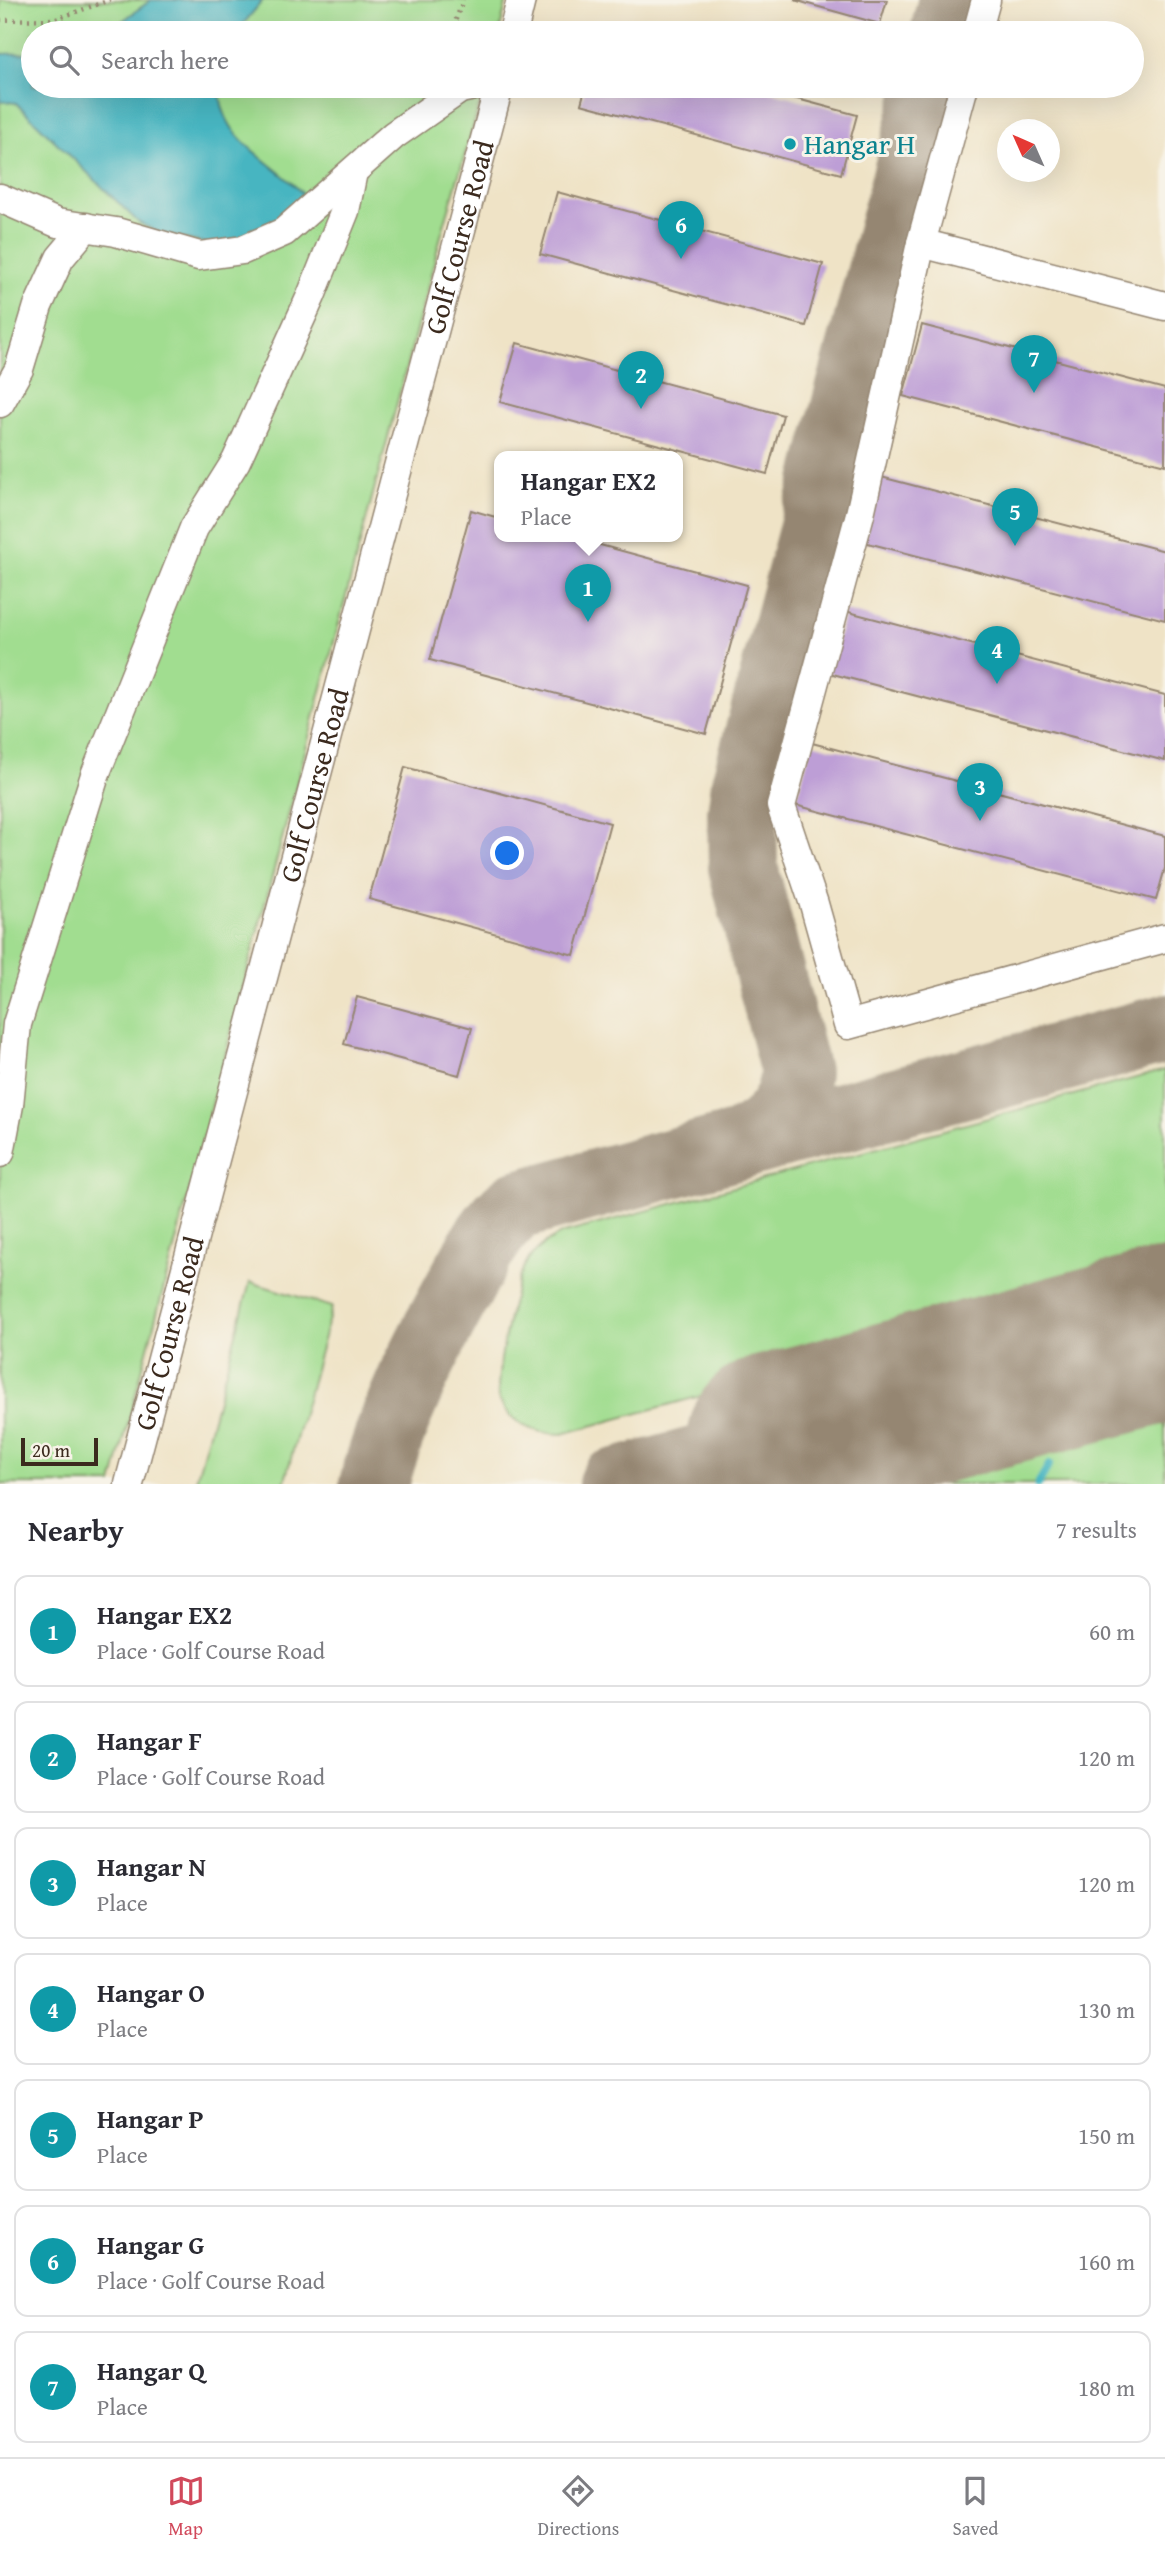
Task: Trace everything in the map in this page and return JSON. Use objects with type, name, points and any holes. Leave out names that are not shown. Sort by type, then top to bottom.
[{"type":"street","points":[[516,21],[521,0]]},
{"type":"street","points":[[981,21],[986,0]]},
{"type":"street","points":[[0,198],[57,223],[116,232],[199,256],[243,250],[284,232],[405,127],[447,98]]},
{"type":"street","name":"Golf Course Road","points":[[129,1484],[496,98]]},
{"type":"street","points":[[961,98],[921,243],[860,514],[781,806],[814,904],[848,1025],[1165,938]]},
{"type":"street","points":[[0,1153],[9,1105],[17,1024],[95,775],[194,528],[236,461],[311,296],[345,211],[353,172]]},
{"type":"street","points":[[0,402],[19,369],[38,306],[61,258],[86,228]]},
{"type":"street","points":[[921,243],[1165,306]]},
{"type":"path","points":[[0,20],[57,19],[110,0]]},
{"type":"path","points":[[455,21],[463,0]]},
{"type":"green space","points":[[0,0],[507,0],[502,21],[21,21],[21,98],[481,98],[441,236],[112,1484],[0,1484]]},
{"type":"green space","points":[[1165,1070],[1165,1269],[562,1434],[526,1427],[505,1410],[500,1401],[498,1391],[502,1355],[521,1275],[536,1251],[561,1234]]},
{"type":"green space","points":[[250,1282],[332,1307],[284,1484],[195,1484]]},
{"type":"green space","points":[[1165,1398],[1165,1484],[840,1484]]},
{"type":"water","points":[[151,0],[263,0],[246,21],[122,21]]},
{"type":"water","points":[[21,53],[21,98],[221,98],[228,121],[237,135],[302,193],[295,207],[269,228],[217,246],[162,234],[139,223],[16,103],[0,101],[0,54]]},
{"type":"building","points":[[794,0],[887,0],[881,21],[869,21]]},
{"type":"building","name":"Hangar H","points":[[583,98],[794,98],[857,115],[841,174],[581,104]]},
{"type":"building","points":[[557,192],[823,264],[806,326],[540,254]]},
{"type":"building","points":[[922,325],[1165,389],[1165,465],[903,396]]},
{"type":"building","points":[[517,343],[783,415],[767,474],[500,402]]},
{"type":"building","points":[[881,477],[1165,551],[1165,620],[864,542]]},
{"type":"building","points":[[471,510],[494,517],[494,542],[589,542],[747,585],[706,734],[430,660]]},
{"type":"building","points":[[845,611],[1165,695],[1165,761],[829,673]]},
{"type":"building","points":[[812,743],[1165,836],[1165,868],[1156,900],[795,805]]},
{"type":"building","points":[[405,767],[610,823],[574,955],[369,899]]},
{"type":"building","points":[[357,997],[472,1028],[459,1075],[344,1044]]},
{"type":"waterway","points":[[1038,1484],[1049,1465]]},
{"type":"taxiway","points":[[948,21],[953,0]]},
{"type":"taxiway","points":[[745,1142],[765,1130],[780,1114],[790,1095],[795,1072],[743,867],[742,813],[746,784],[928,98]]},
{"type":"taxiway","points":[[374,1484],[399,1409],[432,1338],[483,1245],[499,1223],[518,1205],[1165,1029]]},
{"type":"taxiway","points":[[613,1484],[774,1440]]},
{"type":"runway","points":[[774,1440],[1165,1335]]},
{"type":"place","name":"Hangar H","points":[[790,144]]},
{"type":"place","name":"Hangar G","points":[[681,259]]},
{"type":"place","name":"Hangar Q","points":[[1034,393]]},
{"type":"place","name":"Hangar F","points":[[641,409]]},
{"type":"place","name":"Hangar P","points":[[1015,546]]},
{"type":"place","name":"Hangar EX2","points":[[588,622]]},
{"type":"place","name":"Hangar O","points":[[997,684]]},
{"type":"place","name":"Hangar N","points":[[980,821]]}]
